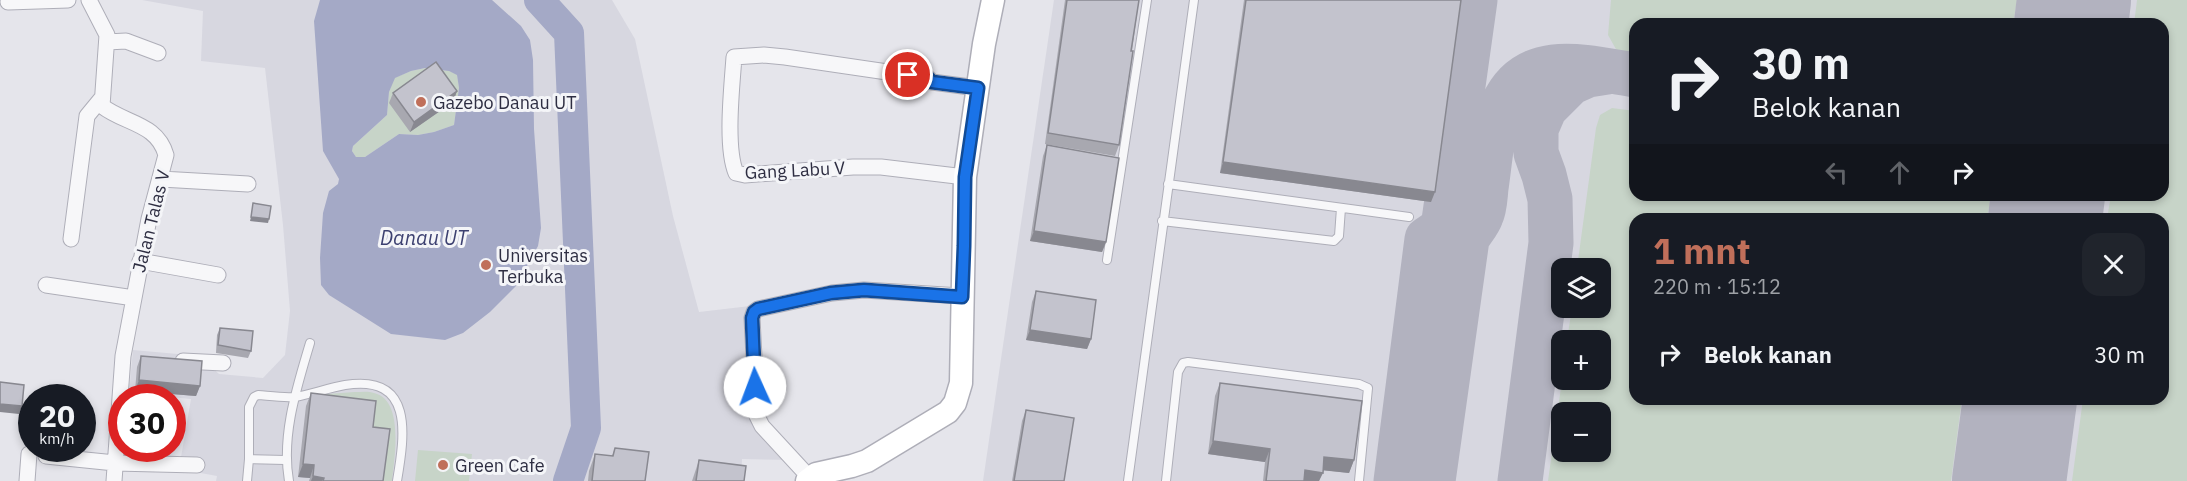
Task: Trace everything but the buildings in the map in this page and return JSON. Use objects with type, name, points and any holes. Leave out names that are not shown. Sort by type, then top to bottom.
[{"type":"street","points":[[8,3],[68,0]]},
{"type":"street","points":[[71,239],[87,116],[101,99],[107,42],[105,29],[89,0]]},
{"type":"street","points":[[962,297],[879,290],[856,291],[831,293],[758,309],[754,312],[752,318],[757,416],[762,426],[808,479],[816,474],[852,466],[867,460],[952,408],[958,396],[961,383],[965,177],[993,0]]},
{"type":"street","points":[[107,42],[126,41],[158,53]]},
{"type":"street","name":"Gang Labu V","points":[[965,177],[872,167],[738,174],[733,160],[731,127],[734,57],[765,55],[785,57],[928,78],[932,82],[978,88]]},
{"type":"street","name":"Jalan Talas V","points":[[101,99],[105,109],[149,130],[164,147],[166,155],[149,219],[134,298],[114,481]]},
{"type":"street","points":[[161,179],[248,184]]},
{"type":"street","points":[[140,261],[218,275]]},
{"type":"street","points":[[46,285],[134,298]]},
{"type":"street","points":[[167,360],[223,363]]},
{"type":"street","points":[[96,461],[197,465]]},
{"type":"street","points":[[27,481],[28,462]]},
{"type":"lane","points":[[1107,260],[1147,0]]},
{"type":"lane","points":[[1128,481],[1194,0]]},
{"type":"lane","points":[[1110,161],[1122,163]]},
{"type":"lane","points":[[1168,184],[1409,217]]},
{"type":"lane","points":[[1162,221],[1334,241],[1339,236],[1341,208]]},
{"type":"lane","points":[[289,481],[285,460],[294,397],[310,343]]},
{"type":"lane","points":[[1166,481],[1178,372],[1183,363],[1188,362],[1359,384],[1368,388],[1359,481]]},
{"type":"lane","points":[[247,481],[251,399],[258,395],[294,397],[344,385],[372,384],[386,390],[397,404],[402,422],[397,481]]},
{"type":"lane","points":[[249,459],[285,460]]},
{"type":"shaded area","name":"Universitas Terbuka","points":[[142,0],[612,0],[635,39],[673,216],[699,312],[750,306],[754,411],[795,460],[742,459],[741,481],[216,481],[217,476],[179,469],[180,462],[186,462],[186,428],[191,399],[186,399],[186,384],[130,384],[133,350],[200,356],[219,374],[263,378],[285,355],[290,311],[283,225],[265,68],[201,61],[203,11]]},
{"type":"shaded area","points":[[1054,0],[2187,0],[2187,481],[983,481]]},
{"type":"shaded area","points":[[1611,0],[2017,0],[2014,18],[1629,18],[1629,52],[1617,51],[1608,35]]},
{"type":"shaded area","points":[[2137,0],[2187,0],[2187,481],[2072,481],[2082,405],[2169,405],[2169,213],[2108,213],[2110,201],[2169,201],[2169,18],[2135,18]]},
{"type":"shaded area","points":[[425,68],[457,74],[459,88],[454,125],[418,135],[399,134],[365,157],[356,157],[352,151],[353,146],[387,115],[389,92],[394,78]]},
{"type":"shaded area","points":[[1612,108],[1629,110],[1629,201],[1990,201],[1988,213],[1629,213],[1629,405],[1961,405],[1951,481],[1548,481],[1551,459],[1551,462],[1611,462],[1611,402],[1559,402],[1561,390],[1611,390],[1611,330],[1569,330],[1570,318],[1611,318],[1611,258],[1578,258],[1596,128],[1600,115]]},
{"type":"shaded area","points":[[374,393],[384,398],[390,407],[395,432],[392,481],[381,481],[318,400],[327,394]]},
{"type":"shaded area","points":[[418,450],[472,454],[469,481],[415,481]]},
{"type":"water","name":"Danau UT","points":[[320,0],[492,0],[521,26],[530,40],[533,60],[534,129],[541,228],[538,246],[516,286],[490,312],[463,333],[445,340],[391,334],[329,295],[321,285],[323,213],[329,191],[338,184],[339,179],[323,151],[314,21]],"holes":[[[425,68],[449,71],[457,75],[459,88],[454,125],[418,135],[399,134],[365,157],[356,157],[352,151],[353,146],[387,115],[389,92],[395,78]]]},
{"type":"waterway","points":[[539,0],[569,33],[586,428],[568,481]]},
{"type":"taxiway","points":[[1396,481],[1427,239],[1443,228],[1475,0]]},
{"type":"taxiway","points":[[1433,481],[1467,239],[1483,210],[1494,132],[1499,113],[1507,97],[1518,83],[1533,73],[1553,67],[1584,67],[1629,74]]},
{"type":"taxiway","points":[[1520,481],[1551,243],[1550,199],[1536,153],[1536,129],[1545,108],[1570,83],[1588,75],[1607,72]]},
{"type":"taxiway","points":[[2044,201],[2044,213]]},
{"type":"runway","points":[[2072,18],[2074,0]]},
{"type":"runway","points":[[2046,213],[2047,201]]},
{"type":"runway","points":[[2009,481],[2019,405]]},
{"type":"place","name":"Gazebo Danau UT","points":[[421,102]]},
{"type":"place","name":"Universitas Terbuka","points":[[486,265]]},
{"type":"place","name":"Green Cafe","points":[[443,465]]},
{"type":"route","points":[[755,387],[752,318],[758,309],[831,293],[864,290],[962,297],[965,177],[978,88],[932,82],[928,78],[908,75]]}]
